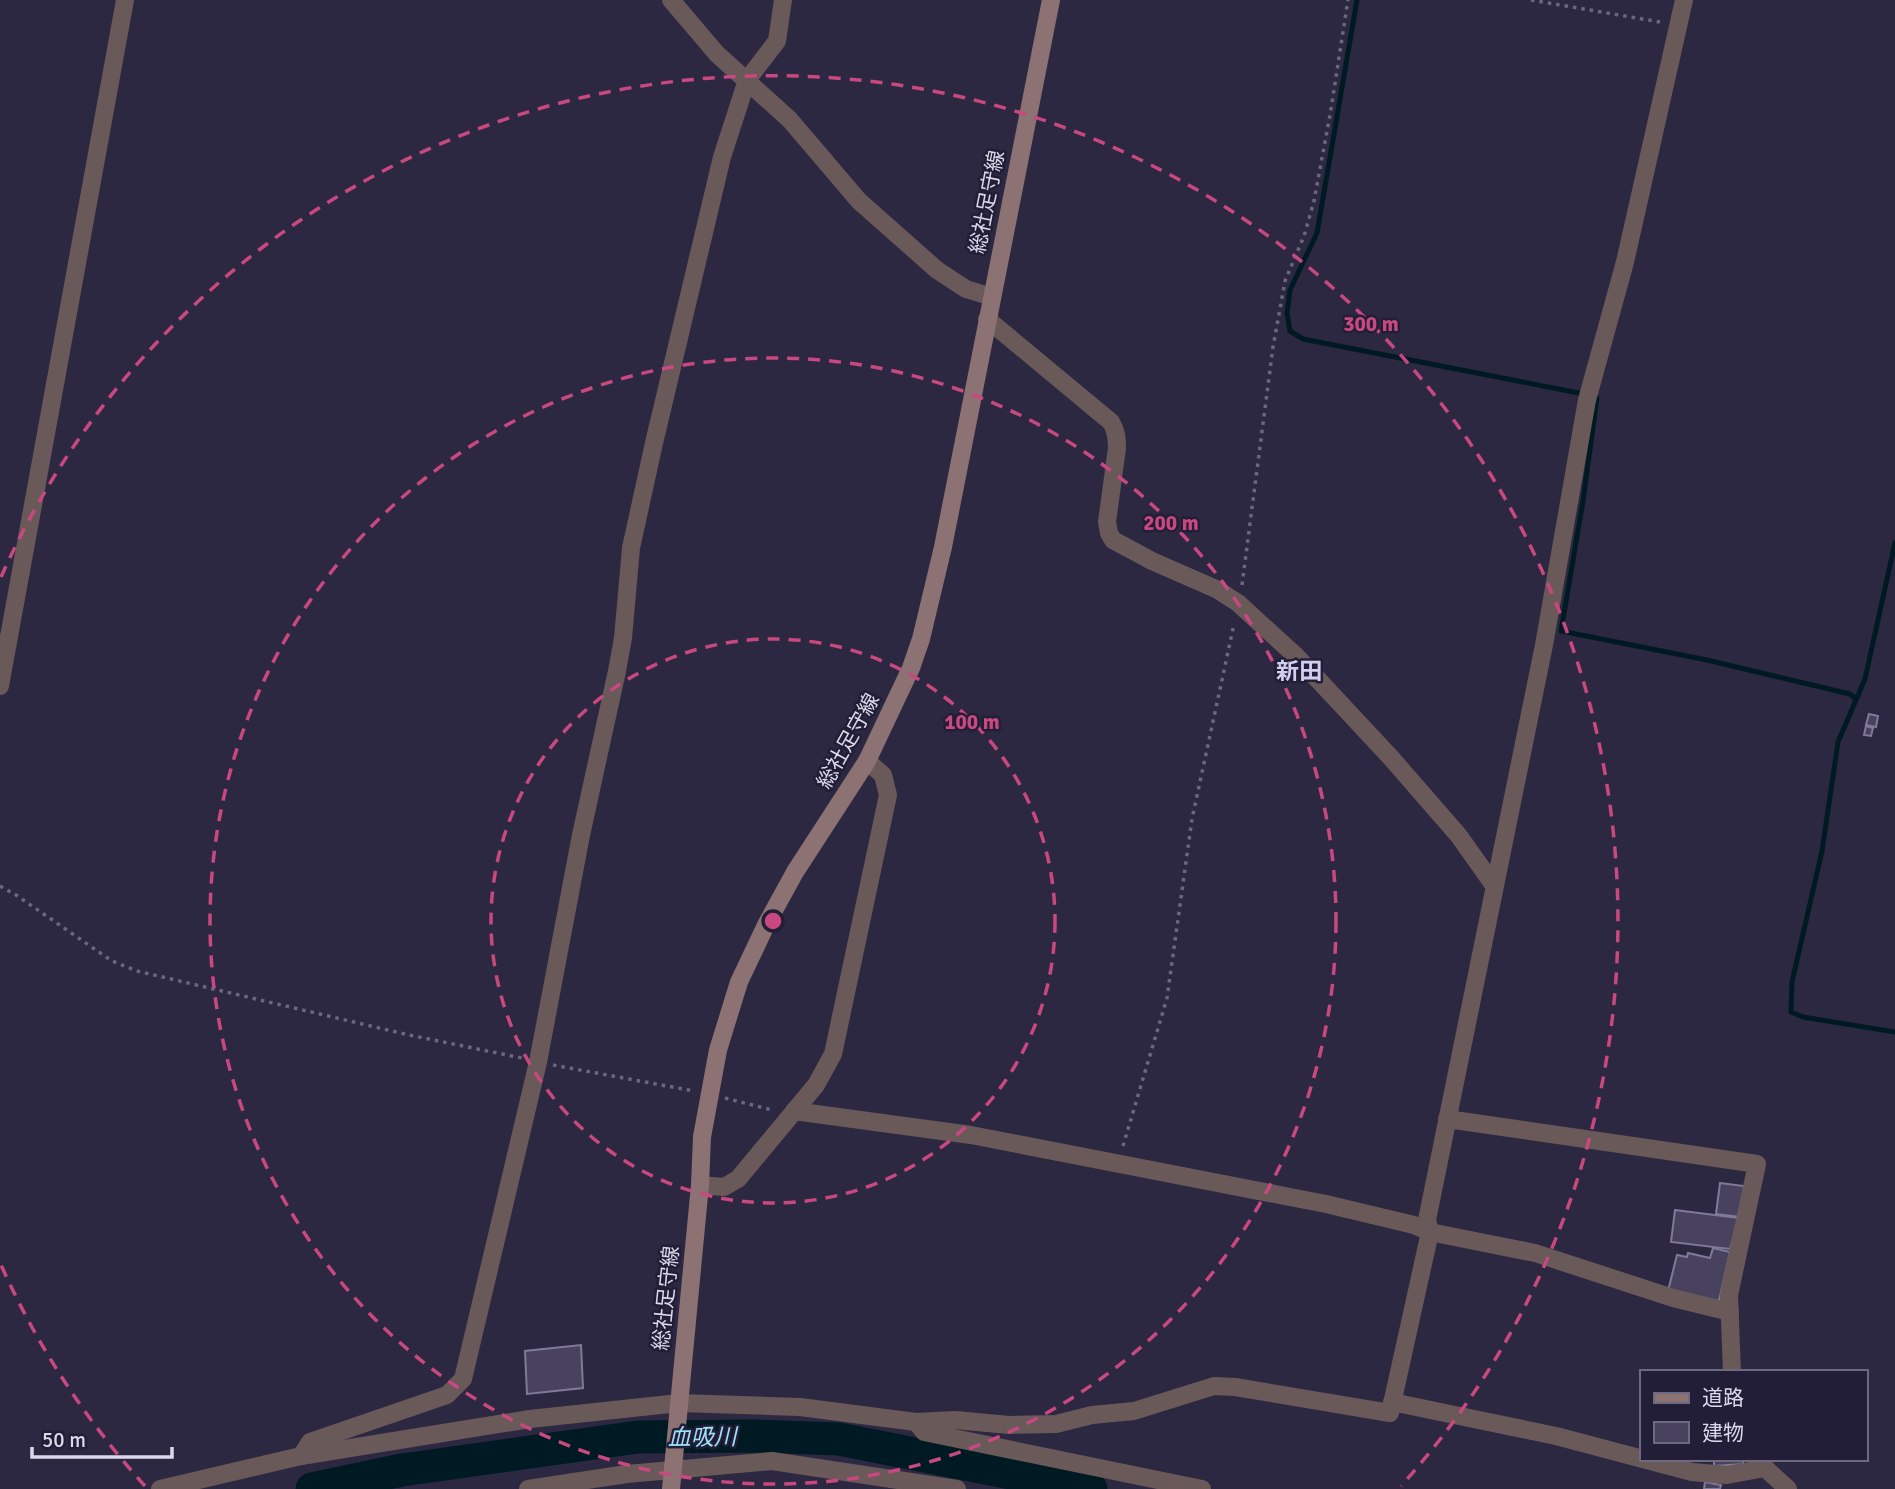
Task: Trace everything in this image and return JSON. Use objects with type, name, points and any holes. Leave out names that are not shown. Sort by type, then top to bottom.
[{"type":"main road","name":"総社足守線","points":[[671,1489],[700,1185],[702,1137],[718,1050],[739,982],[760,937],[795,872],[867,761],[911,668],[929,611],[1051,0]]},
{"type":"street","points":[[0,686],[125,0]]},
{"type":"street","points":[[671,0],[717,54],[790,120],[859,201],[937,270],[966,289],[992,296]]},
{"type":"street","points":[[302,1456],[310,1442],[447,1395],[463,1378],[538,1062],[581,835],[623,639],[631,548],[722,158],[747,80],[777,41],[783,0]]},
{"type":"street","points":[[160,1489],[302,1456],[530,1419],[678,1409],[800,1407],[916,1422],[955,1420],[1056,1424],[1092,1415],[1134,1411],[1214,1386],[1390,1413],[1430,1232],[1427,1220],[1546,632],[1587,400],[1625,262],[1684,0]]},
{"type":"street","points":[[987,319],[1114,427],[1117,448],[1107,522],[1113,540],[1152,561],[1216,589],[1238,603],[1296,656],[1394,760],[1459,836],[1493,884]]},
{"type":"street","points":[[700,1185],[724,1187],[738,1179],[816,1085],[834,1054],[888,795],[883,775],[867,761]]},
{"type":"street","points":[[793,1113],[971,1135],[1326,1204],[1414,1225],[1430,1232],[1535,1253],[1673,1298],[1730,1312]]},
{"type":"street","points":[[1447,1119],[1757,1164],[1729,1295],[1732,1370]]},
{"type":"street","points":[[1392,1402],[1556,1436],[1640,1458]]},
{"type":"street","points":[[916,1422],[924,1432],[1202,1489]]},
{"type":"street","points":[[528,1489],[673,1464],[772,1461],[957,1489]]},
{"type":"street","points":[[1650,1461],[1692,1472],[1727,1475],[1763,1464],[1788,1489]]},
{"type":"path","points":[[1118,1162],[1167,998],[1192,819],[1244,579],[1280,307],[1285,281],[1304,236],[1314,201],[1348,0]]},
{"type":"path","points":[[1531,0],[1678,25]]},
{"type":"path","points":[[0,886],[112,961],[137,971],[409,1035],[793,1113]]},
{"type":"building","points":[[1869,714],[1878,716],[1876,727],[1866,725]]},
{"type":"building","points":[[1866,726],[1873,728],[1871,736],[1864,735]]},
{"type":"building","points":[[1720,1183],[1744,1186],[1740,1217],[1716,1214]]},
{"type":"building","points":[[1675,1210],[1739,1218],[1730,1249],[1671,1242]]},
{"type":"building","points":[[1713,1248],[1730,1252],[1719,1301],[1668,1291],[1677,1255],[1687,1257],[1688,1253],[1710,1258]]},
{"type":"building","points":[[581,1345],[583,1388],[527,1394],[525,1351]]},
{"type":"building","points":[[1714,1461],[1743,1461],[1743,1464],[1714,1466]]},
{"type":"building","points":[[1705,1482],[1721,1485],[1720,1489],[1704,1489]]},
{"type":"waterway","points":[[1357,0],[1317,233],[1290,290],[1287,313],[1290,331],[1303,339],[1584,394]]},
{"type":"waterway","points":[[1593,397],[1597,398],[1583,501],[1561,631],[1707,660],[1850,694],[1856,699]]},
{"type":"waterway","points":[[1895,543],[1865,679],[1838,742],[1822,851],[1792,982],[1791,1012],[1803,1017],[1895,1032]]},
{"type":"waterway","name":"血吸川","points":[[312,1489],[402,1470],[638,1437],[756,1436],[839,1439],[1091,1489]]},
{"type":"district","name":"新田","points":[[1299,671]]}]
